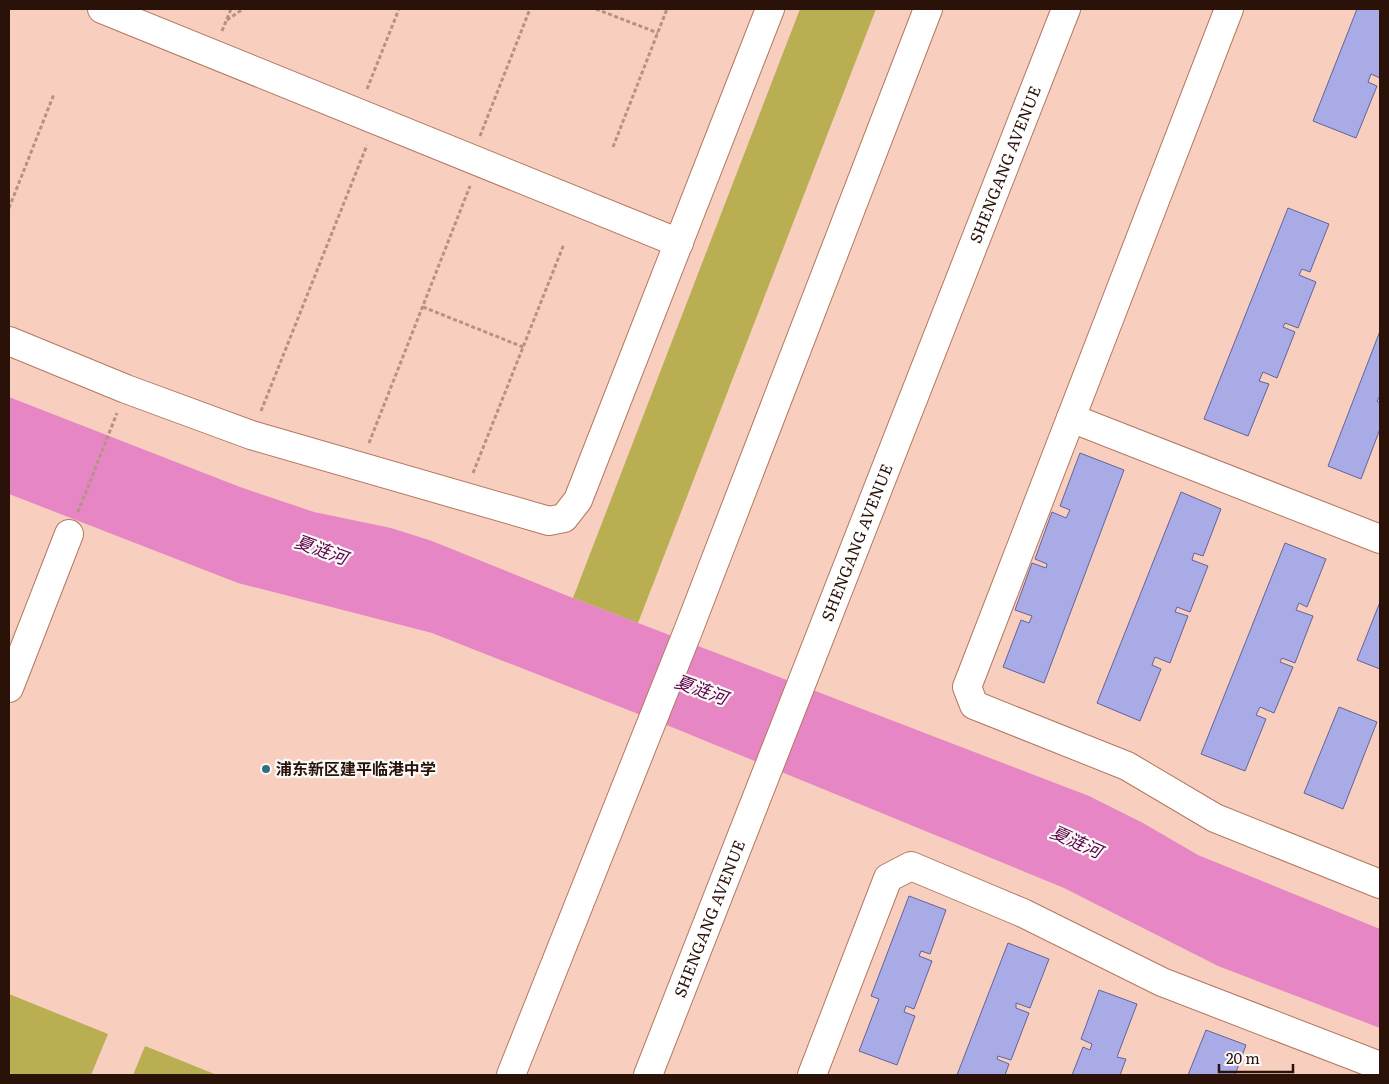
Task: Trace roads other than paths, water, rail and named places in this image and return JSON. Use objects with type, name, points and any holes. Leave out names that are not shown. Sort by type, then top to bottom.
[{"type":"main road","points":[[102,9],[679,243]]},
{"type":"main road","points":[[9,341],[126,389],[251,435],[549,521],[564,518],[578,500],[770,9]]},
{"type":"main road","points":[[511,1075],[688,631],[928,9]]},
{"type":"main road","name":"SHENGANG AVENUE","points":[[648,1075],[806,678],[1066,9]]},
{"type":"main road","points":[[1229,9],[967,687],[974,705],[1127,766],[1215,818],[1380,884]]},
{"type":"main road","points":[[1071,418],[1380,538]]},
{"type":"main road","points":[[9,688],[69,534]]},
{"type":"main road","points":[[812,1075],[888,878],[911,866],[1023,914],[1162,982],[1380,1066]]},
{"type":"water","name":"夏涟河","points":[[9,397],[240,487],[314,512],[391,528],[432,541],[573,598],[1089,796],[1143,823],[1198,855],[1380,929],[1380,1028],[1218,966],[1064,888],[679,730],[432,633],[238,583],[9,494]]},
{"type":"place","name":"浦东新区建平临港中学","points":[[266,769]]}]
